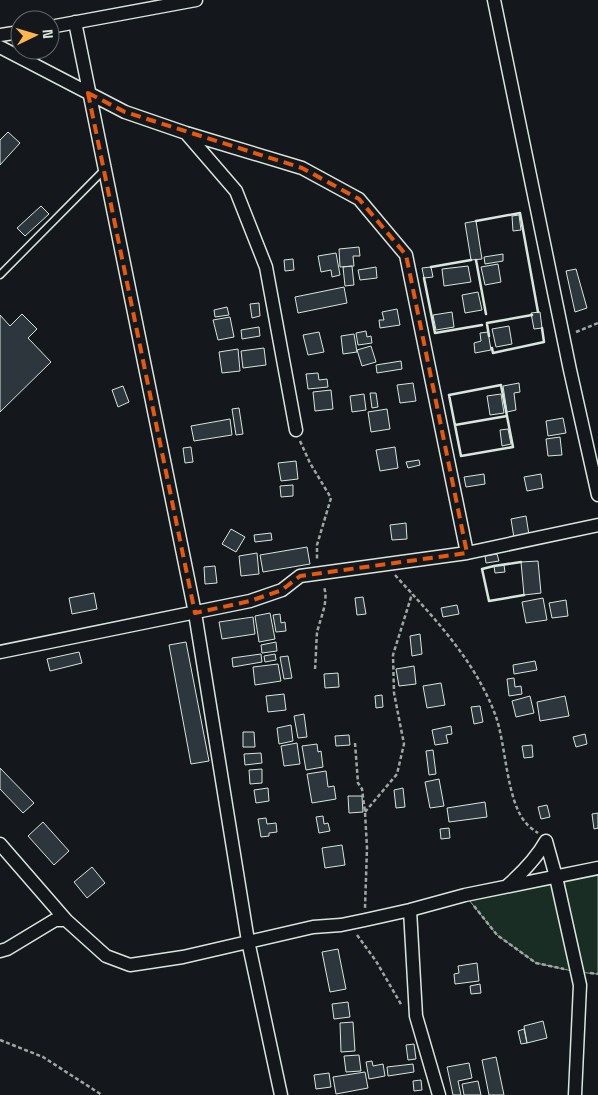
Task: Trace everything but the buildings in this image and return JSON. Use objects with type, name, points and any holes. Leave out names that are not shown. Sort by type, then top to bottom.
[{"type":"street","points":[[60,25],[196,0]]},
{"type":"street","points":[[494,0],[563,337],[598,495]]},
{"type":"street","points":[[75,22],[194,613],[248,941],[281,1095]]},
{"type":"street","points":[[0,48],[125,112],[186,133],[302,168],[359,199],[406,255],[467,553]]},
{"type":"street","points":[[186,133],[236,191],[266,267],[296,430]]},
{"type":"street","points":[[0,652],[250,602],[282,590],[300,576],[467,553],[598,525]]},
{"type":"street","points":[[546,841],[556,876],[580,985],[575,1095]]},
{"type":"street","points":[[506,886],[526,870],[546,841]]},
{"type":"street","points":[[0,844],[66,920],[106,956],[130,965],[184,958],[248,941],[313,927],[341,925],[365,920],[410,910],[466,894],[598,868]]},
{"type":"street","points":[[410,910],[416,1016],[439,1095]]},
{"type":"street","points":[[0,951],[55,920],[66,920]]},
{"type":"lane","points":[[0,276],[104,170]]},
{"type":"path","points":[[563,337],[598,323]]},
{"type":"path","points":[[296,430],[310,463],[331,498],[317,545],[317,573],[325,589],[325,607],[320,618],[317,635],[315,670]]},
{"type":"path","points":[[386,565],[457,645],[478,677],[496,715],[513,792],[519,810],[525,823],[546,841]]},
{"type":"path","points":[[365,812],[397,774],[404,744],[394,693],[393,655],[412,594]]},
{"type":"path","points":[[355,743],[358,783],[362,789],[365,812],[367,848],[365,920]]},
{"type":"path","points":[[466,894],[497,935],[536,963],[577,972],[598,974]]},
{"type":"path","points":[[341,925],[348,927],[360,938],[376,960],[402,1006]]},
{"type":"path","points":[[0,1040],[43,1058],[102,1095]]},
{"type":"highlighted area","points":[[88,93],[125,112],[302,168],[359,199],[406,255],[467,553],[300,576],[282,590],[250,601],[195,613]]},
{"type":"green space","points":[[598,868],[598,974],[577,972],[536,963],[497,935],[465,895]]},
{"type":"wall","points":[[476,221],[520,213],[538,312]]},
{"type":"wall","points":[[431,267],[471,260]]},
{"type":"wall","points":[[476,260],[486,314]]},
{"type":"wall","points":[[424,278],[435,333],[482,325]]},
{"type":"wall","points":[[487,323],[532,315]]},
{"type":"wall","points":[[487,324],[489,336]]},
{"type":"wall","points":[[492,348],[493,353],[544,342],[542,328]]},
{"type":"wall","points":[[501,385],[513,447],[461,456],[449,395],[501,385]]},
{"type":"wall","points":[[455,425],[507,416]]},
{"type":"wall","points":[[521,562],[482,569],[489,601],[524,595]]}]
